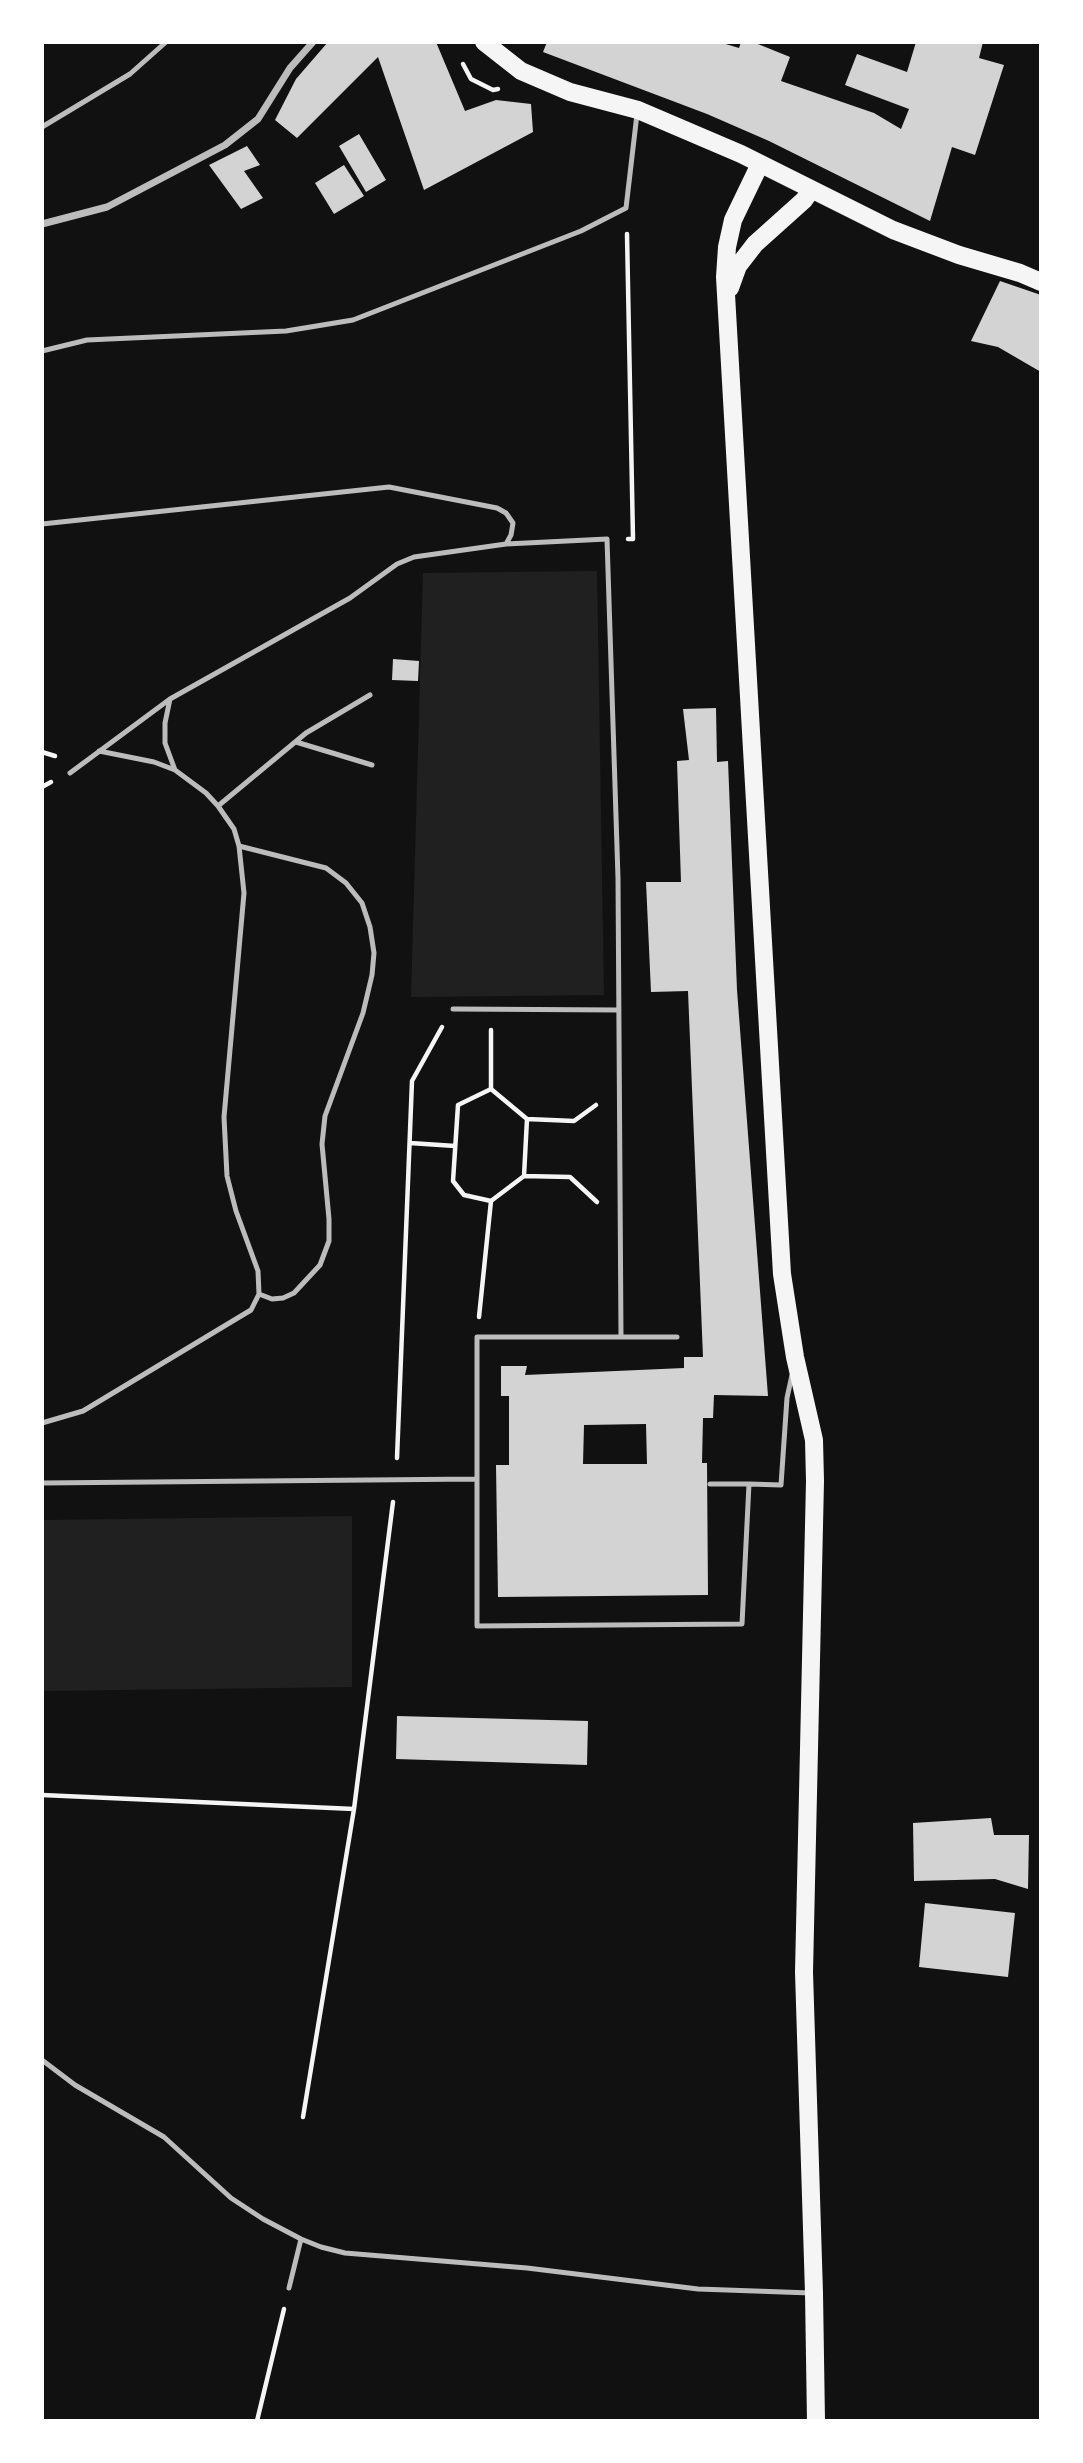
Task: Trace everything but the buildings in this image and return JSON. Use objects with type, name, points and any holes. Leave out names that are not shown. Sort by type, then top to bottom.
[{"type":"main road","points":[[484,42],[521,71],[570,92],[638,110],[760,164],[893,230],[1041,282]]},
{"type":"main road","points":[[760,164],[733,220],[727,247],[727,294],[781,1261],[795,1357],[814,1440],[804,1972],[816,2421]]},
{"type":"main road","points":[[727,294],[738,265],[755,243],[804,200],[811,190]]},
{"type":"street","points":[[42,224],[107,207],[225,145],[258,119],[290,68],[313,42]]},
{"type":"lane","points":[[42,127],[130,74],[166,42]]},
{"type":"lane","points":[[42,351],[87,340],[286,331],[353,320],[581,231],[626,208],[638,110]]},
{"type":"lane","points":[[42,524],[389,487],[497,508],[506,513],[513,523],[506,544]]},
{"type":"lane","points":[[71,773],[170,699],[350,598],[397,564],[414,557],[506,544],[607,539],[618,877],[621,1337]]},
{"type":"lane","points":[[218,807],[306,733],[370,695]]},
{"type":"lane","points":[[170,699],[165,723],[165,743],[175,769]]},
{"type":"lane","points":[[296,742],[372,765]]},
{"type":"lane","points":[[42,1423],[83,1411],[251,1310],[260,1294],[258,1271],[236,1211],[227,1176],[224,1117],[244,893],[239,846],[234,829],[206,793],[175,769],[99,751]]},
{"type":"lane","points":[[239,846],[326,868],[346,883],[362,902],[374,953],[363,1013],[325,1116],[322,1144],[330,1219],[329,1241],[320,1265],[294,1293],[272,1299],[260,1294]]},
{"type":"lane","points":[[453,1009],[619,1010]]},
{"type":"lane","points":[[677,1337],[477,1337],[477,1626],[742,1624],[749,1485]]},
{"type":"lane","points":[[710,1484],[781,1485],[787,1398],[795,1357]]},
{"type":"lane","points":[[42,1483],[477,1479]]},
{"type":"lane","points":[[42,2060],[75,2085],[164,2137],[231,2198],[263,2219],[301,2239],[345,2253],[527,2269],[698,2289],[814,2293]]},
{"type":"lane","points":[[289,2288],[301,2239]]},
{"type":"path","points":[[626,208],[633,539]]},
{"type":"path","points":[[303,2117],[354,1809],[396,1479],[412,1081],[453,1009]]},
{"type":"path","points":[[491,1009],[491,1089]]},
{"type":"path","points":[[491,1089],[527,1119],[574,1121],[620,1088]]},
{"type":"path","points":[[491,1089],[458,1105],[453,1181],[464,1195],[491,1201]]},
{"type":"path","points":[[524,1176],[527,1119]]},
{"type":"path","points":[[410,1143],[455,1146]]},
{"type":"path","points":[[477,1337],[491,1201],[524,1176],[570,1177],[620,1224]]},
{"type":"path","points":[[42,1795],[354,1809]]},
{"type":"path","points":[[257,2421],[289,2288]]},
{"type":"shaded area","points":[[597,571],[604,995],[411,997],[423,573]]},
{"type":"shaded area","points":[[352,1516],[352,1687],[42,1691],[42,1520]]}]
